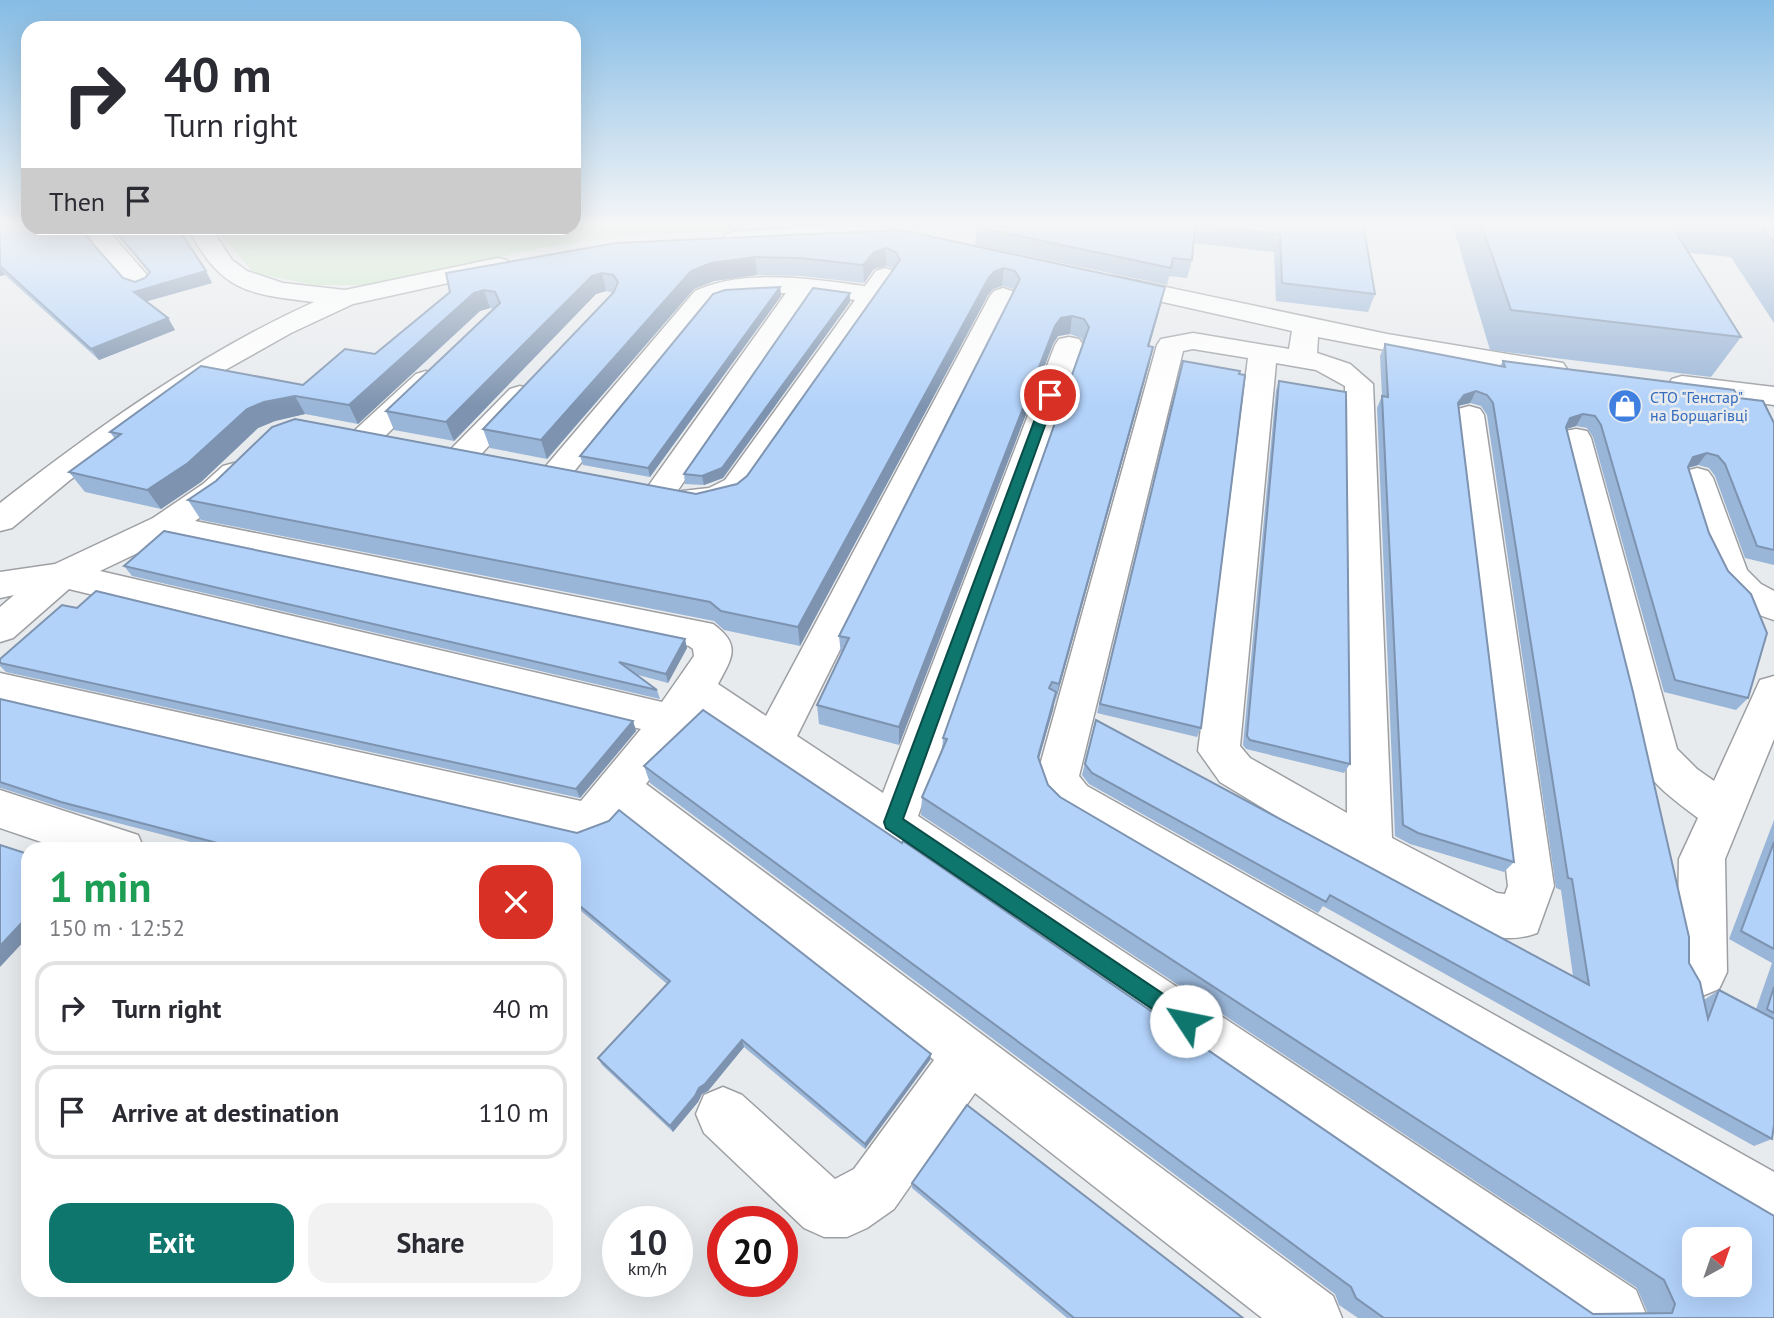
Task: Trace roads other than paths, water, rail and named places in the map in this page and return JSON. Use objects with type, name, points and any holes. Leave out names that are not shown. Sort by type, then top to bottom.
[{"type":"lane","points":[[261,285],[345,298]]},
{"type":"lane","points":[[0,520],[59,473],[208,368],[282,327],[345,298],[406,285]]},
{"type":"lane","points":[[529,468],[704,296],[721,288],[805,285],[878,285],[736,487],[727,494],[700,500],[647,490],[805,285]]},
{"type":"lane","points":[[1105,285],[1290,346],[1347,372],[1359,384],[1370,849]]},
{"type":"lane","points":[[774,741],[1003,296]]},
{"type":"lane","points":[[1582,373],[1500,363],[1290,346],[1193,341],[1171,345],[1058,776],[1061,788],[1072,799],[1762,1197]]},
{"type":"lane","points":[[893,822],[1069,345]]},
{"type":"lane","points":[[1290,346],[1219,751],[1235,770],[1370,849],[1492,915],[1520,917],[1531,886],[1469,415]]},
{"type":"lane","points":[[402,444],[354,435],[443,365]]},
{"type":"lane","points":[[535,379],[451,453],[595,480]]},
{"type":"lane","points":[[1650,381],[1767,395],[1774,423]]},
{"type":"lane","points":[[1576,438],[1658,757],[1682,782],[1721,810]]},
{"type":"lane","points":[[0,628],[62,575],[165,526],[215,492],[252,456]]},
{"type":"lane","points":[[1696,478],[1731,575],[1748,593],[1774,607]]},
{"type":"lane","points":[[0,688],[582,820],[596,814],[619,788],[683,704],[713,657],[712,643],[699,634],[165,526]]},
{"type":"lane","points":[[0,585],[62,575],[683,704],[774,741],[1614,1312]]},
{"type":"lane","points":[[1702,972],[1702,859],[1774,691]]},
{"type":"lane","points":[[619,788],[1311,1318]]},
{"type":"lane","points":[[0,810],[100,842]]},
{"type":"lane","points":[[723,1114],[824,1208],[846,1209],[874,1189],[969,1056]]},
{"type":"place","name":"СТО \"Генстар\" на Борщагівці","points":[[1625,406]]}]
